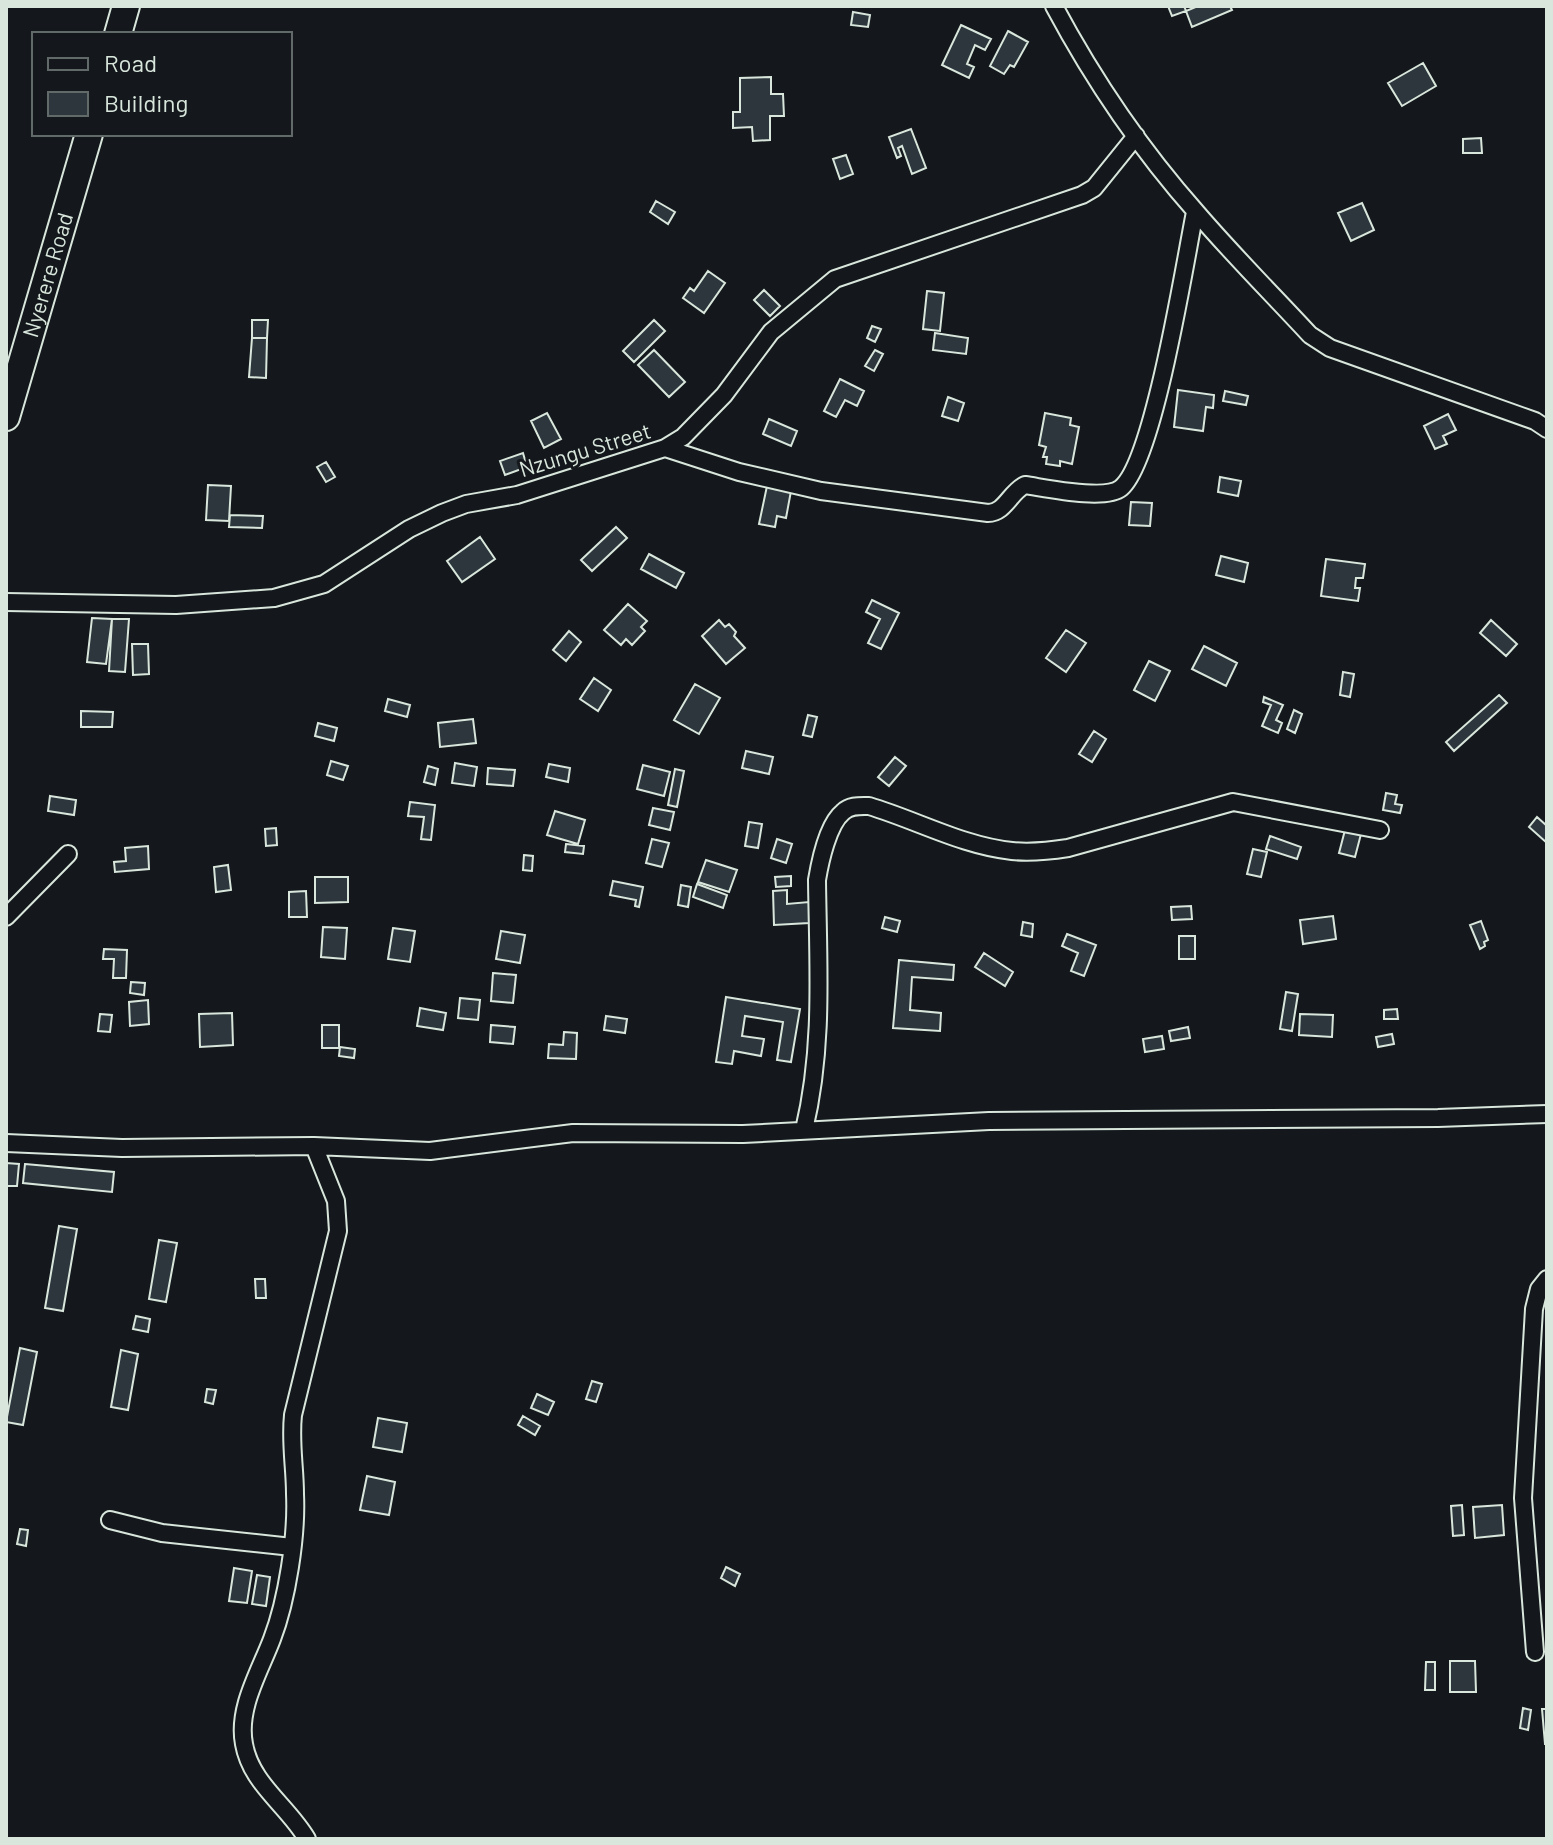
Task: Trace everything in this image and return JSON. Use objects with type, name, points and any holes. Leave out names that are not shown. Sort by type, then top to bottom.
[{"type":"main road","points":[[119,32],[126,6]]},
{"type":"main road","name":"Nyerere Road","points":[[6,417],[88,136]]},
{"type":"street","points":[[1054,6],[1080,54],[1136,136],[1195,212],[1310,335],[1330,348],[1535,421],[1547,429]]},
{"type":"street","name":"Nzungu Street","points":[[6,602],[176,605],[274,598],[324,584],[409,529],[442,513],[466,504],[517,495],[665,448],[683,437],[715,404],[771,332],[835,279],[1082,195],[1094,188],[1136,136]]},
{"type":"street","points":[[665,448],[739,472],[821,491],[988,513],[1000,510],[1017,488],[1025,485],[1106,494],[1120,489],[1132,475],[1159,396],[1195,212]]},
{"type":"street","points":[[804,1130],[813,1095],[819,1041],[821,986],[817,880],[821,858],[835,822],[843,811],[855,806],[869,806],[977,844],[1011,851],[1041,852],[1068,848],[1233,802],[1380,830]]},
{"type":"street","points":[[6,917],[68,854]]},
{"type":"street","points":[[6,1143],[122,1148],[314,1146],[430,1151],[573,1133],[743,1134],[989,1121],[1438,1118],[1547,1114]]},
{"type":"street","points":[[307,1839],[254,1774],[243,1741],[250,1696],[277,1624],[292,1547],[295,1528],[290,1440],[293,1415],[338,1231],[336,1201],[314,1146]]},
{"type":"street","points":[[1535,1652],[1523,1498],[1534,1309],[1539,1289],[1547,1279]]},
{"type":"street","points":[[110,1520],[162,1533],[292,1547]]},
{"type":"building","points":[[1168,6],[1184,6],[1186,11],[1172,16]]},
{"type":"building","points":[[1198,6],[1230,6],[1232,10],[1192,27],[1186,11]]},
{"type":"building","points":[[853,12],[870,15],[868,27],[851,25]]},
{"type":"building","points":[[961,25],[991,39],[985,50],[975,45],[967,64],[974,67],[969,78],[942,65]]},
{"type":"building","points":[[1008,31],[1028,42],[1014,67],[1010,65],[1004,74],[990,66]]},
{"type":"building","points":[[1423,63],[1436,86],[1402,106],[1388,83]]},
{"type":"building","points":[[771,77],[771,94],[783,94],[784,116],[770,116],[770,140],[753,141],[752,127],[733,128],[733,112],[740,112],[740,78]]},
{"type":"building","points":[[911,129],[926,168],[912,174],[902,146],[898,148],[901,156],[897,158],[889,137]]},
{"type":"building","points":[[1481,138],[1482,153],[1463,153],[1463,139]]},
{"type":"building","points":[[846,155],[853,174],[840,179],[833,159]]},
{"type":"building","points":[[656,201],[675,212],[668,224],[650,212]]},
{"type":"building","points":[[1362,203],[1374,230],[1351,241],[1338,213]]},
{"type":"building","points":[[708,271],[725,283],[704,313],[683,298],[690,288],[694,291]]},
{"type":"building","points":[[764,290],[780,306],[770,316],[754,300]]},
{"type":"building","points":[[927,291],[944,293],[940,331],[923,329]]},
{"type":"building","points":[[252,320],[268,320],[267,338],[252,338]]},
{"type":"building","points":[[654,320],[665,331],[634,362],[623,351]]},
{"type":"building","points":[[872,326],[881,329],[875,342],[867,338]]},
{"type":"building","points":[[935,333],[968,338],[966,354],[933,350]]},
{"type":"building","points":[[252,338],[267,338],[266,378],[249,377]]},
{"type":"building","points":[[654,350],[685,382],[669,397],[638,365]]},
{"type":"building","points":[[875,350],[883,354],[874,371],[865,366]]},
{"type":"building","points":[[840,379],[864,391],[857,406],[845,400],[836,417],[824,411]]},
{"type":"building","points":[[1178,390],[1214,395],[1213,408],[1206,407],[1203,431],[1174,427]]},
{"type":"building","points":[[1225,391],[1248,396],[1246,405],[1223,401]]},
{"type":"building","points":[[948,397],[964,403],[958,421],[942,416]]},
{"type":"building","points":[[547,413],[561,439],[544,448],[531,421]]},
{"type":"building","points":[[1045,413],[1071,418],[1070,425],[1079,427],[1072,464],[1060,461],[1060,466],[1046,464],[1047,457],[1043,457],[1046,447],[1039,445]]},
{"type":"building","points":[[1448,414],[1456,430],[1443,436],[1447,444],[1435,449],[1424,426]]},
{"type":"building","points":[[769,419],[797,431],[791,446],[763,434]]},
{"type":"building","points":[[523,453],[527,467],[505,475],[500,461]]},
{"type":"building","points":[[326,462],[335,477],[326,482],[317,467]]},
{"type":"building","points":[[1220,477],[1241,481],[1238,496],[1218,492]]},
{"type":"building","points":[[208,485],[231,486],[229,521],[206,520]]},
{"type":"building","points":[[767,486],[791,491],[786,518],[777,516],[775,527],[759,524]]},
{"type":"building","points":[[1131,502],[1152,503],[1150,526],[1129,525]]},
{"type":"building","points":[[230,515],[263,516],[262,528],[229,527]]},
{"type":"building","points":[[616,527],[627,538],[592,571],[581,560]]},
{"type":"building","points":[[480,537],[495,559],[462,582],[447,561]]},
{"type":"building","points":[[649,554],[684,573],[676,588],[641,569]]},
{"type":"building","points":[[1221,556],[1248,563],[1244,582],[1216,575]]},
{"type":"building","points":[[1326,559],[1365,564],[1363,578],[1356,578],[1355,588],[1360,588],[1358,601],[1321,596]]},
{"type":"building","points":[[872,600],[899,613],[881,649],[868,643],[880,619],[866,612]]},
{"type":"building","points":[[628,604],[647,621],[641,627],[645,631],[632,645],[626,639],[621,645],[604,630]]},
{"type":"building","points":[[92,618],[112,619],[106,664],[87,662]]},
{"type":"building","points":[[112,619],[129,619],[125,672],[109,671]]},
{"type":"building","points":[[719,620],[725,627],[729,624],[736,632],[734,636],[745,648],[726,664],[702,636]]},
{"type":"building","points":[[1491,620],[1517,644],[1506,656],[1480,633]]},
{"type":"building","points":[[1066,630],[1086,643],[1066,672],[1046,658]]},
{"type":"building","points":[[569,631],[581,642],[566,661],[553,650]]},
{"type":"building","points":[[132,644],[148,644],[149,674],[133,675]]},
{"type":"building","points":[[1204,646],[1237,663],[1226,686],[1192,669]]},
{"type":"building","points":[[1149,661],[1170,671],[1155,701],[1134,690]]},
{"type":"building","points":[[1343,672],[1354,674],[1350,697],[1340,695]]},
{"type":"building","points":[[594,678],[611,690],[598,711],[580,699]]},
{"type":"building","points":[[695,684],[720,698],[699,734],[674,720]]},
{"type":"building","points":[[1499,695],[1507,703],[1454,751],[1446,742]]},
{"type":"building","points":[[1264,697],[1283,705],[1276,720],[1282,723],[1278,733],[1262,726],[1271,705],[1263,702]]},
{"type":"building","points":[[388,699],[410,705],[407,717],[385,711]]},
{"type":"building","points":[[1294,710],[1302,714],[1295,733],[1287,729]]},
{"type":"building","points":[[81,711],[113,712],[112,727],[81,727]]},
{"type":"building","points":[[808,715],[817,717],[812,737],[803,735]]},
{"type":"building","points":[[473,719],[476,743],[440,747],[438,723]]},
{"type":"building","points":[[318,723],[337,728],[334,741],[315,736]]},
{"type":"building","points":[[1094,731],[1106,739],[1092,762],[1079,754]]},
{"type":"building","points":[[746,751],[773,757],[769,774],[742,768]]},
{"type":"building","points":[[895,757],[906,766],[889,786],[878,777]]},
{"type":"building","points":[[331,761],[348,766],[343,780],[327,775]]},
{"type":"building","points":[[455,763],[477,767],[474,786],[452,783]]},
{"type":"building","points":[[549,764],[570,768],[568,782],[546,777]]},
{"type":"building","points":[[643,765],[670,772],[664,796],[637,789]]},
{"type":"building","points":[[428,766],[438,769],[435,785],[424,782]]},
{"type":"building","points":[[488,768],[515,770],[513,786],[487,784]]},
{"type":"building","points":[[675,769],[684,771],[677,807],[668,805]]},
{"type":"building","points":[[1386,793],[1397,795],[1395,804],[1402,805],[1400,813],[1383,810]]},
{"type":"building","points":[[50,796],[76,800],[74,815],[48,811]]},
{"type":"building","points":[[410,802],[435,805],[431,840],[421,839],[424,817],[408,816]]},
{"type":"building","points":[[653,808],[674,812],[670,830],[649,825]]},
{"type":"building","points":[[555,811],[585,820],[578,844],[547,835]]},
{"type":"building","points":[[1537,817],[1547,826],[1547,843],[1529,827]]},
{"type":"building","points":[[749,822],[762,824],[758,848],[745,846]]},
{"type":"building","points":[[276,828],[277,845],[266,846],[265,829]]},
{"type":"building","points":[[1345,830],[1361,834],[1355,857],[1339,853]]},
{"type":"building","points":[[1270,836],[1301,847],[1297,859],[1266,849]]},
{"type":"building","points":[[652,839],[669,843],[662,867],[646,863]]},
{"type":"building","points":[[777,839],[792,844],[786,863],[771,858]]},
{"type":"building","points":[[566,844],[584,846],[583,854],[565,852]]},
{"type":"building","points":[[148,846],[149,869],[115,872],[114,862],[126,861],[125,848]]},
{"type":"building","points":[[1253,849],[1267,852],[1261,877],[1247,874]]},
{"type":"building","points":[[524,855],[533,856],[532,871],[523,870]]},
{"type":"building","points":[[706,860],[737,870],[729,892],[698,882]]},
{"type":"building","points":[[228,865],[231,890],[216,892],[214,867]]},
{"type":"building","points":[[791,876],[791,886],[776,887],[775,877]]},
{"type":"building","points":[[315,877],[348,877],[348,902],[315,903]]},
{"type":"building","points":[[613,881],[643,887],[639,907],[635,906],[636,900],[610,895]]},
{"type":"building","points":[[697,884],[727,895],[723,908],[693,897]]},
{"type":"building","points":[[681,885],[691,887],[688,907],[678,905]]},
{"type":"building","points":[[787,890],[787,904],[809,902],[809,923],[774,925],[773,891]]},
{"type":"building","points":[[306,891],[307,917],[289,917],[289,892]]},
{"type":"building","points":[[1191,906],[1192,919],[1172,920],[1171,907]]},
{"type":"building","points":[[1333,916],[1336,939],[1303,944],[1300,920]]},
{"type":"building","points":[[885,917],[900,921],[897,932],[882,928]]},
{"type":"building","points":[[1481,921],[1488,940],[1480,949],[1470,925]]},
{"type":"building","points":[[1023,922],[1033,924],[1032,937],[1021,935]]},
{"type":"building","points":[[323,927],[347,928],[345,959],[321,957]]},
{"type":"building","points":[[393,928],[415,931],[410,962],[388,959]]},
{"type":"building","points":[[501,931],[525,935],[520,963],[496,959]]},
{"type":"building","points":[[1067,934],[1096,945],[1084,976],[1071,971],[1078,953],[1062,946]]},
{"type":"building","points":[[1179,936],[1195,936],[1195,959],[1179,959]]},
{"type":"building","points":[[104,949],[127,950],[126,978],[113,978],[114,959],[103,959]]},
{"type":"building","points":[[984,953],[1013,972],[1005,986],[975,967]]},
{"type":"building","points":[[899,960],[954,965],[953,980],[912,977],[910,1010],[941,1013],[940,1031],[893,1028]]},
{"type":"building","points":[[493,973],[516,975],[513,1003],[491,1001]]},
{"type":"building","points":[[131,982],[145,983],[144,995],[130,993]]},
{"type":"building","points":[[1286,992],[1298,994],[1292,1031],[1280,1029]]},
{"type":"building","points":[[726,997],[800,1009],[791,1062],[777,1060],[783,1022],[745,1016],[742,1036],[764,1039],[761,1056],[734,1051],[732,1064],[716,1062]]},
{"type":"building","points":[[460,998],[480,1000],[478,1020],[458,1018]]},
{"type":"building","points":[[148,1000],[149,1024],[130,1026],[129,1002]]},
{"type":"building","points":[[420,1008],[446,1013],[443,1030],[417,1026]]},
{"type":"building","points":[[1397,1009],[1398,1019],[1384,1019],[1384,1010]]},
{"type":"building","points":[[232,1013],[233,1045],[200,1047],[199,1014]]},
{"type":"building","points":[[100,1014],[112,1015],[110,1032],[98,1031]]},
{"type":"building","points":[[1300,1014],[1333,1015],[1332,1037],[1299,1035]]},
{"type":"building","points":[[606,1016],[627,1019],[625,1033],[604,1030]]},
{"type":"building","points":[[322,1025],[339,1025],[339,1048],[322,1048]]},
{"type":"building","points":[[491,1025],[515,1027],[513,1044],[490,1042]]},
{"type":"building","points":[[1188,1027],[1190,1038],[1171,1041],[1169,1031]]},
{"type":"building","points":[[564,1032],[577,1033],[576,1059],[548,1058],[549,1044],[563,1045]]},
{"type":"building","points":[[1392,1034],[1394,1044],[1378,1047],[1376,1037]]},
{"type":"building","points":[[1162,1036],[1164,1049],[1145,1052],[1143,1039]]},
{"type":"building","points":[[340,1047],[355,1049],[354,1058],[339,1056]]},
{"type":"building","points":[[6,1163],[19,1164],[17,1186],[6,1186]]},
{"type":"building","points":[[25,1164],[114,1172],[112,1192],[23,1183]]},
{"type":"building","points":[[59,1226],[77,1229],[63,1311],[45,1308]]},
{"type":"building","points":[[159,1240],[177,1243],[166,1302],[149,1299]]},
{"type":"building","points":[[255,1279],[265,1279],[266,1298],[256,1298]]},
{"type":"building","points":[[136,1316],[150,1319],[148,1332],[133,1329]]},
{"type":"building","points":[[20,1348],[37,1352],[23,1425],[6,1422]]},
{"type":"building","points":[[121,1350],[138,1354],[128,1410],[111,1407]]},
{"type":"building","points":[[592,1381],[602,1384],[596,1402],[586,1399]]},
{"type":"building","points":[[207,1389],[216,1390],[213,1404],[205,1402]]},
{"type":"building","points":[[537,1394],[554,1402],[548,1415],[531,1408]]},
{"type":"building","points":[[523,1416],[540,1426],[535,1435],[518,1425]]},
{"type":"building","points":[[378,1418],[407,1423],[402,1452],[373,1447]]},
{"type":"building","points":[[367,1476],[395,1482],[389,1515],[360,1510]]},
{"type":"building","points":[[1462,1505],[1464,1535],[1453,1536],[1451,1506]]},
{"type":"building","points":[[1502,1505],[1504,1535],[1475,1538],[1473,1507]]},
{"type":"building","points":[[20,1529],[28,1530],[26,1546],[17,1544]]},
{"type":"building","points":[[726,1567],[740,1574],[735,1586],[721,1578]]},
{"type":"building","points":[[234,1568],[252,1571],[247,1603],[229,1601]]},
{"type":"building","points":[[257,1575],[270,1577],[266,1606],[252,1604]]},
{"type":"building","points":[[1450,1661],[1475,1661],[1476,1692],[1450,1692]]},
{"type":"building","points":[[1426,1662],[1435,1662],[1435,1690],[1425,1690]]},
{"type":"building","points":[[1523,1708],[1531,1710],[1528,1730],[1520,1728]]},
{"type":"building","points":[[1542,1709],[1547,1709],[1547,1744],[1545,1744]]}]
